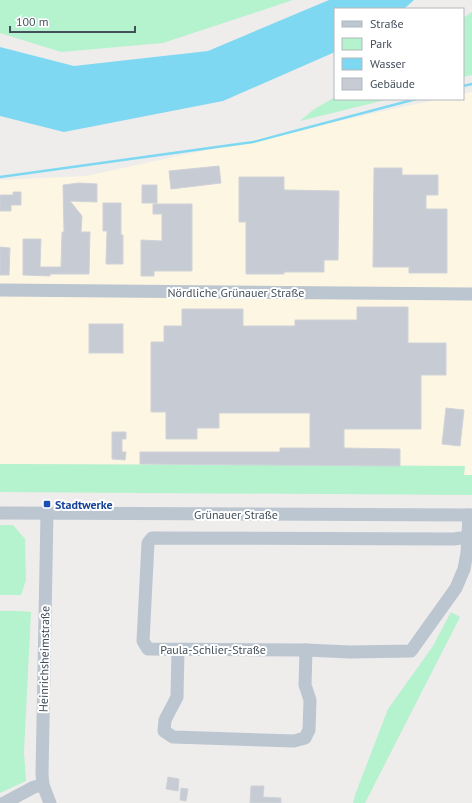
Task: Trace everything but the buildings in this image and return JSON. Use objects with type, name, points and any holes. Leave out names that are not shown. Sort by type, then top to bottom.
[{"type":"street","name":"Nördliche Grünauer Straße","points":[[0,290],[472,294]]},
{"type":"street","name":"Grünauer Straße","points":[[0,513],[470,515]]},
{"type":"street","name":"Heinrichsheimstraße","points":[[47,513],[42,774],[43,785],[53,803]]},
{"type":"street","name":"Paula-Schlier-Straße","points":[[468,537],[454,540],[152,538],[148,543],[142,641],[148,649],[306,650],[350,652],[411,651],[456,588],[464,568],[467,553],[470,515]]},
{"type":"street","points":[[178,650],[177,697],[165,720],[164,731],[173,737],[294,741],[305,738],[309,730],[310,700],[305,685],[306,650]]},
{"type":"street","points":[[4,803],[34,787],[43,785]]},
{"type":"shaded area","points":[[472,92],[472,475],[464,475],[465,466],[0,464],[0,180],[86,176],[434,100],[464,100],[464,94]]},
{"type":"green space","points":[[0,0],[293,0],[163,43],[61,52],[0,33]]},
{"type":"green space","points":[[472,12],[472,75],[464,77],[464,17]]},
{"type":"green space","points":[[334,98],[334,100],[385,100],[300,121],[313,110]]},
{"type":"green space","points":[[0,464],[465,466],[464,475],[472,475],[472,495],[0,492]]},
{"type":"green space","points":[[0,525],[13,525],[25,539],[26,580],[21,595],[0,595]]},
{"type":"green space","points":[[0,611],[31,612],[24,752],[26,781],[0,793]]},
{"type":"green space","points":[[451,612],[460,617],[365,803],[353,803],[388,709],[433,646]]},
{"type":"water","points":[[329,0],[414,0],[405,8],[334,8],[334,52],[223,101],[64,132],[0,116],[0,47],[74,66],[208,51]]},
{"type":"waterway","points":[[464,86],[472,84]]},
{"type":"waterway","points":[[0,177],[253,142],[412,100]]},
{"type":"place","name":"Stadtwerke","points":[[47,504]]}]
